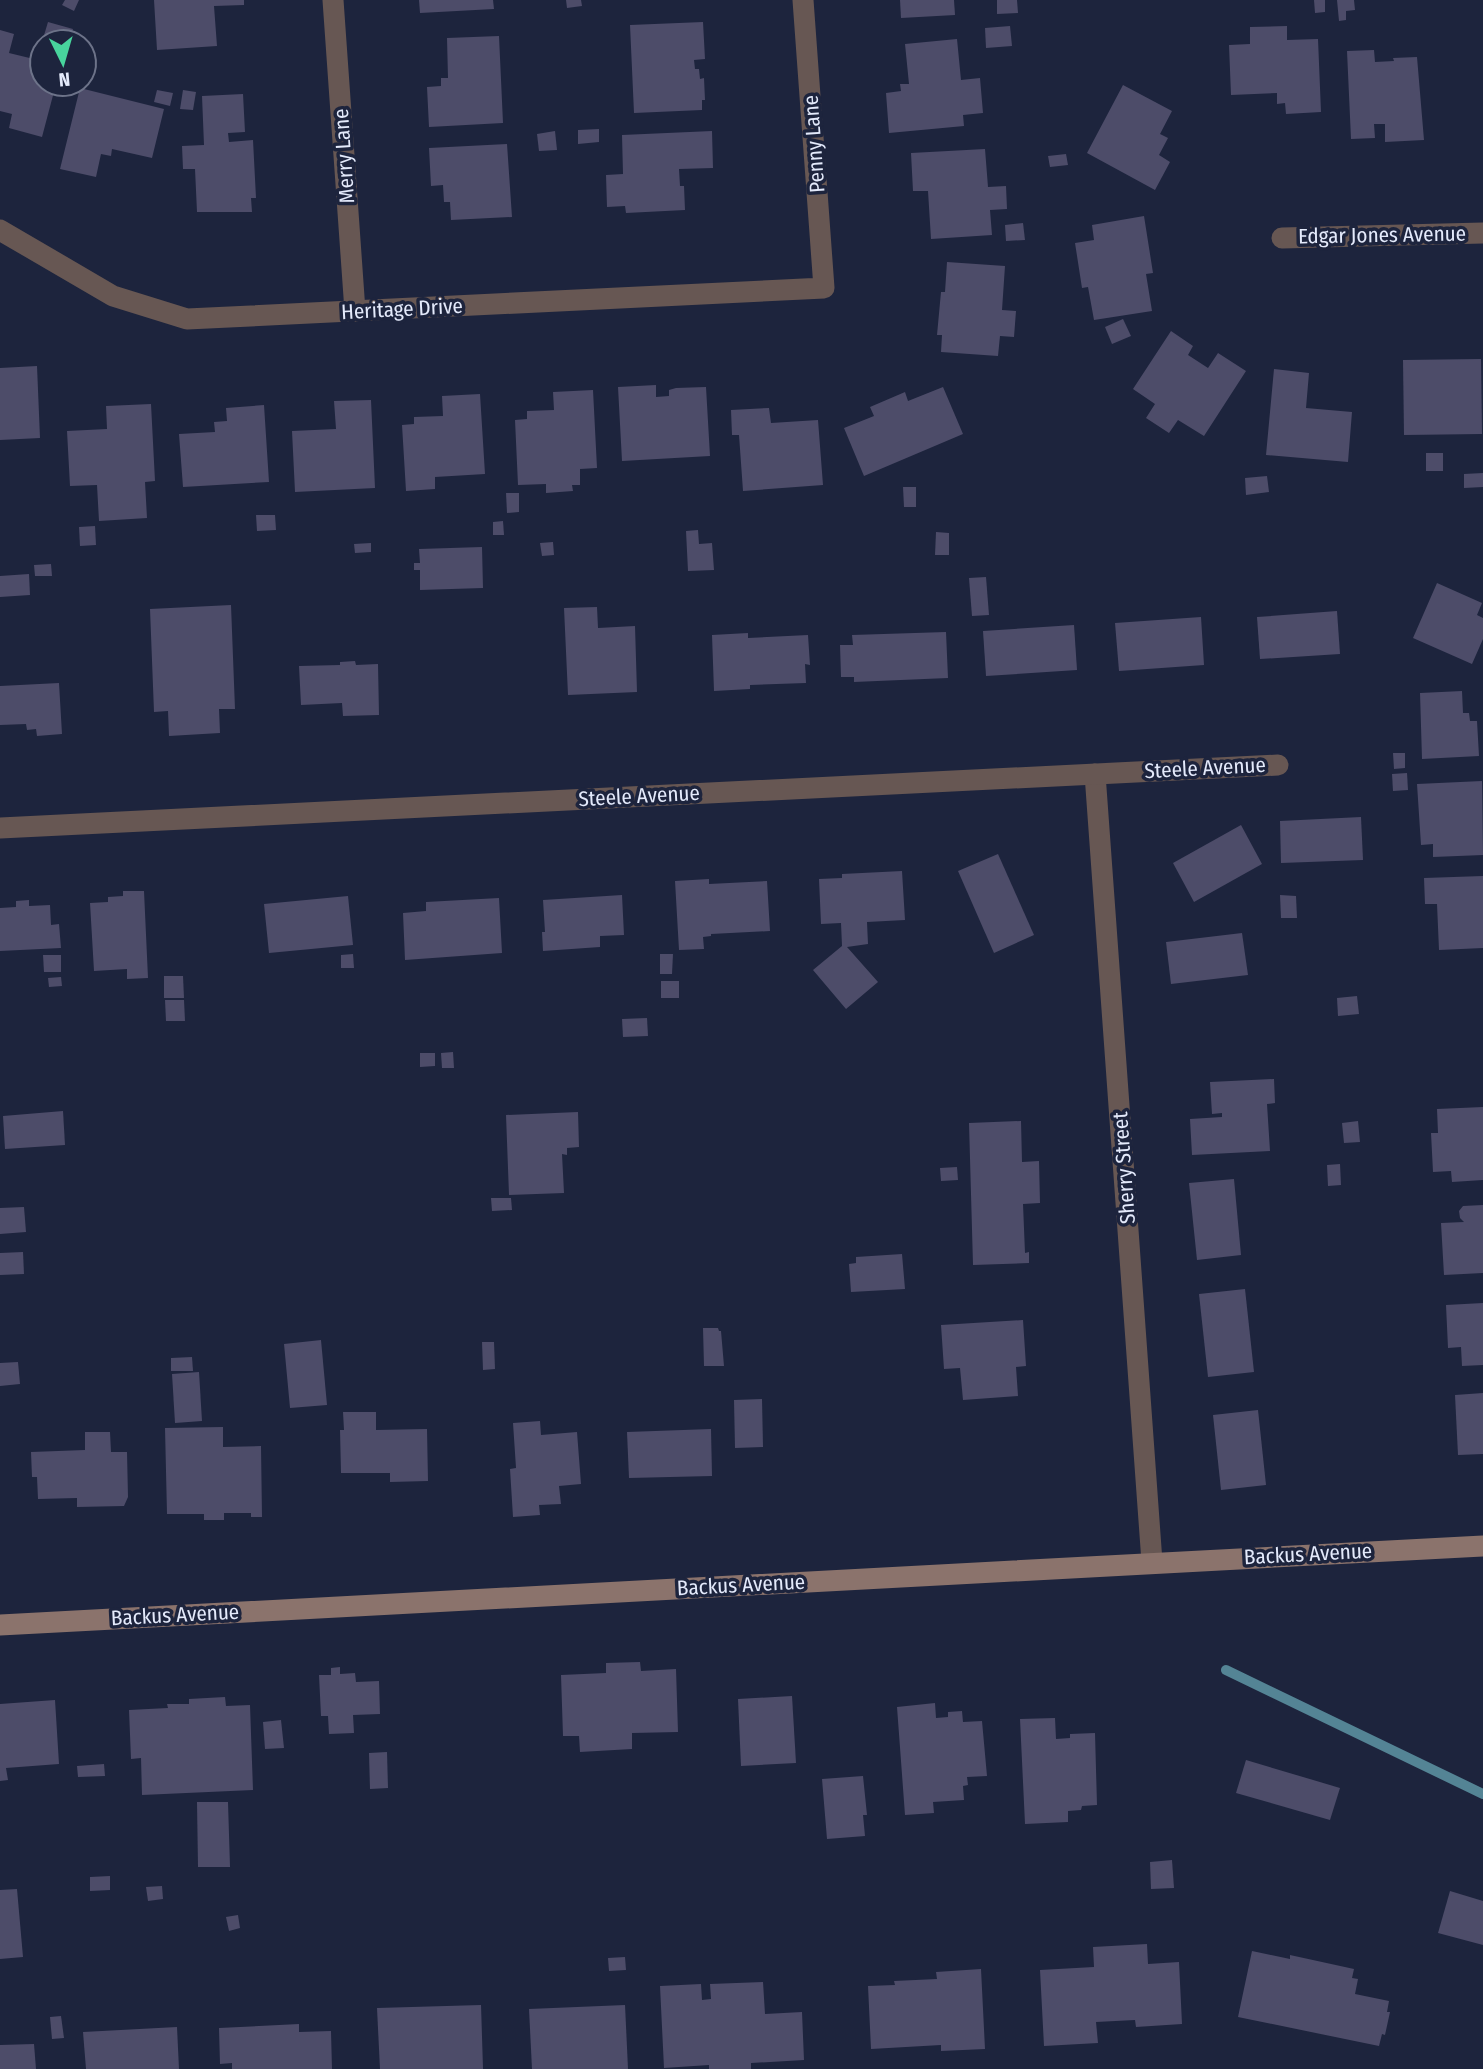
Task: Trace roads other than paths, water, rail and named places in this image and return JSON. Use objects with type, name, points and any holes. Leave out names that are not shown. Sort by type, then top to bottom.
[{"type":"street","name":"Merry Lane","points":[[333,0],[355,311]]},
{"type":"street","name":"Penny Lane","points":[[803,0],[824,288]]},
{"type":"street","name":"Heritage Drive","points":[[0,230],[113,296],[187,319],[824,288]]},
{"type":"street","name":"Edgar Jones Avenue","points":[[1282,238],[1483,233]]},
{"type":"street","name":"Steele Avenue","points":[[0,828],[1278,765]]},
{"type":"street","name":"Sherry Street","points":[[1095,774],[1152,1562]]},
{"type":"street","name":"Backus Avenue","points":[[0,1625],[1483,1546]]},
{"type":"waterway","points":[[1226,1670],[1483,1794]]}]
